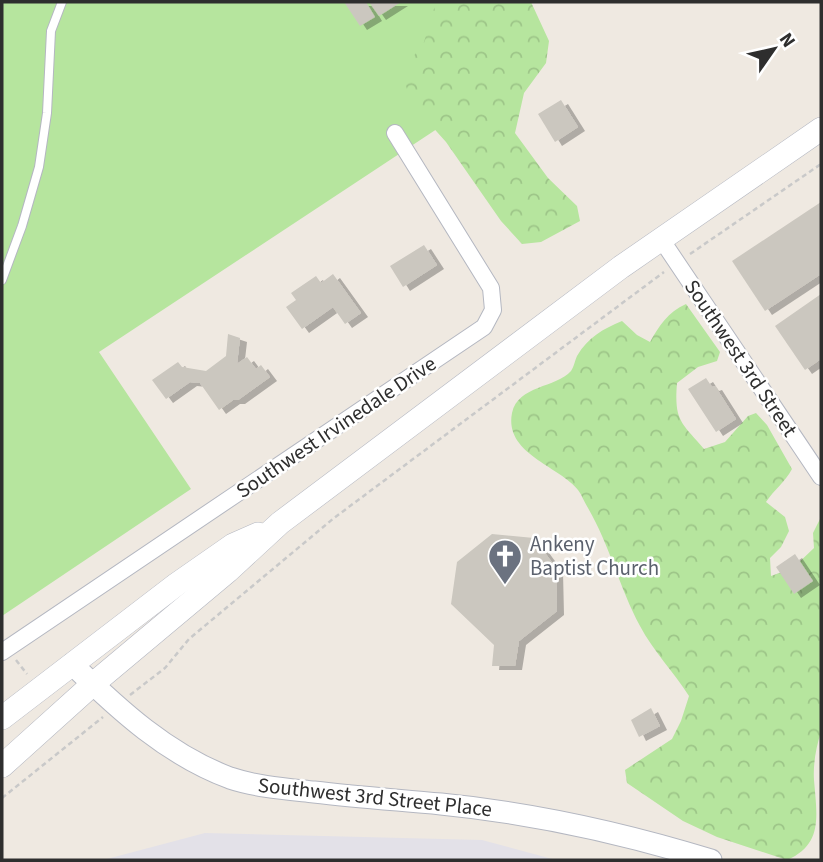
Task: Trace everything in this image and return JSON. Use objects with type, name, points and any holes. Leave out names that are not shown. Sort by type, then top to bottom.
[{"type":"main road","name":"Southwest Irvinedale Drive","points":[[2,766],[280,523],[661,239],[821,129]]},
{"type":"main road","name":"Southwest Irvinedale Drive","points":[[2,718],[177,584],[233,545],[280,523]]},
{"type":"street","name":"Southwest Irvinedale Drive","points":[[7,653],[484,327],[493,310],[491,288],[395,133]]},
{"type":"street","name":"Southwest 3rd Street","points":[[661,239],[821,477]]},
{"type":"street","name":"Southwest 3rd Street Place","points":[[72,664],[146,731],[186,757],[220,774],[254,785],[535,816],[657,844],[711,860]]},
{"type":"lane","points":[[2,280],[22,226],[39,167],[47,113],[51,31],[62,2]]},
{"type":"path","points":[[2,798],[165,668],[189,639],[334,518],[677,263],[821,164]]},
{"type":"path","points":[[7,653],[33,682]]},
{"type":"shaded area","points":[[205,833],[482,840],[556,860],[103,860]]},
{"type":"green space","points":[[2,2],[500,2],[540,61],[99,352],[191,489],[2,616]]},
{"type":"green space","points":[[436,2],[531,2],[549,41],[546,63],[524,93],[515,133],[548,178],[577,206],[580,221],[541,242],[522,244],[501,221],[446,142],[411,103],[402,72],[424,42]]},
{"type":"green space","points":[[686,304],[720,352],[717,361],[698,367],[677,383],[677,406],[681,420],[704,449],[725,442],[748,416],[756,413],[767,425],[792,469],[766,502],[785,517],[789,531],[781,547],[770,558],[771,576],[793,568],[814,548],[813,533],[821,517],[821,732],[814,768],[815,828],[807,846],[787,860],[717,837],[683,821],[627,783],[625,770],[672,739],[689,696],[640,626],[603,537],[579,492],[569,481],[524,449],[516,439],[512,427],[512,413],[522,397],[564,377],[572,369],[581,349],[596,334],[622,321],[637,335],[650,342],[665,320]]},
{"type":"building","points":[[344,2],[366,2],[375,17],[360,26]]},
{"type":"building","points":[[369,2],[401,2],[379,16]]},
{"type":"building","points":[[561,100],[578,127],[555,142],[538,114]]},
{"type":"building","points":[[821,202],[821,274],[765,311],[732,261]]},
{"type":"building","points":[[424,245],[437,265],[403,287],[390,266]]},
{"type":"building","points":[[333,274],[361,313],[345,324],[333,307],[302,329],[286,307],[296,300],[291,293],[316,276],[321,283]]},
{"type":"building","points":[[821,294],[821,359],[805,370],[775,326]]},
{"type":"building","points":[[228,334],[240,338],[237,364],[247,357],[256,369],[261,365],[270,377],[219,410],[200,383],[190,382],[166,399],[152,380],[178,362],[182,367],[206,371],[226,356]]},
{"type":"building","points":[[706,378],[712,387],[715,386],[736,419],[716,432],[688,389]]},
{"type":"building","name":"Ankeny Baptist Church","points":[[492,534],[534,538],[556,568],[557,611],[519,641],[515,666],[492,666],[494,645],[451,604],[457,562]]},
{"type":"building","points":[[795,554],[813,581],[794,594],[776,567]]},
{"type":"building","points":[[651,708],[660,726],[639,737],[631,720]]},
{"type":"place","name":"Ankeny Baptist Church","points":[[505,586]]}]
